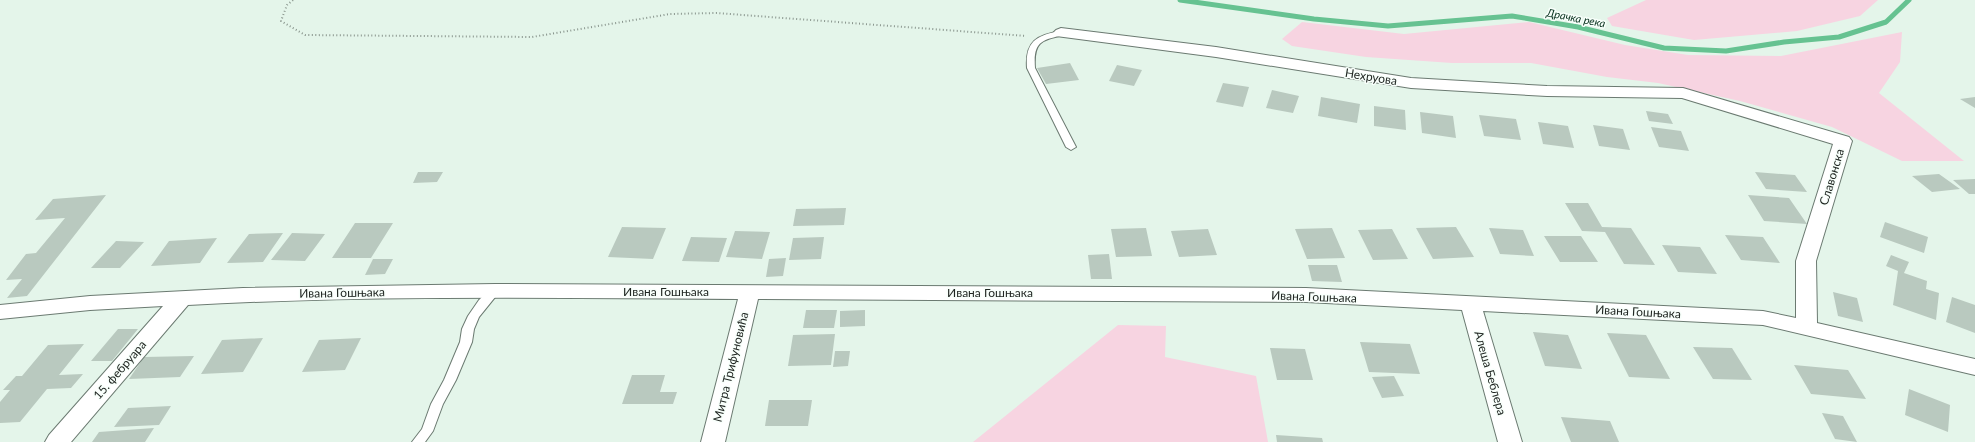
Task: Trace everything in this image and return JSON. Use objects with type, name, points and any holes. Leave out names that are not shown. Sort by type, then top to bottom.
[{"type":"street","name":"Нехруова","points":[[1061,34],[1216,52],[1411,83],[1547,90],[1683,93]]},
{"type":"street","name":"Славонска","points":[[1683,93],[1843,141],[1806,261],[1806,328]]},
{"type":"street","name":"Ивана Гошњака","points":[[0,312],[90,303],[182,298],[495,291],[1306,295],[1763,318],[1975,367]]},
{"type":"street","name":"Митра Трифуновића","points":[[712,442],[750,292]]},
{"type":"street","name":"15. фебруара","points":[[57,442],[182,298]]},
{"type":"street","name":"Алеша Беблера","points":[[1471,304],[1510,442]]},
{"type":"lane","points":[[1061,34],[1045,36],[1031,50],[1029,61],[1031,68],[1071,147]]},
{"type":"lane","points":[[418,442],[427,431],[437,404],[450,380],[466,342],[468,329],[474,316],[483,303],[495,291]]},
{"type":"path","points":[[293,0],[287,5],[281,21],[305,35],[532,37],[670,14],[716,13],[1045,36]]},
{"type":"shaded area","points":[[1646,0],[1878,0],[1860,16],[1797,31],[1694,40],[1612,26],[1607,18]]},
{"type":"shaded area","points":[[1302,22],[1404,34],[1529,22],[1625,45],[1688,55],[1781,56],[1902,32],[1900,62],[1879,93],[1964,161],[1902,161],[1832,127],[1740,101],[1658,83],[1607,77],[1531,63],[1452,63],[1366,57],[1292,46],[1282,39]]},
{"type":"shaded area","points":[[1118,325],[1166,326],[1165,357],[1256,376],[1268,442],[973,442]]},
{"type":"building","points":[[1070,63],[1079,80],[1046,84],[1037,68]]},
{"type":"building","points":[[1117,65],[1142,70],[1134,86],[1109,81]]},
{"type":"building","points":[[1223,83],[1249,87],[1243,107],[1216,102]]},
{"type":"building","points":[[1272,90],[1299,96],[1293,113],[1266,108]]},
{"type":"building","points":[[1321,97],[1360,104],[1357,123],[1318,116]]},
{"type":"building","points":[[1975,97],[1975,108],[1960,99]]},
{"type":"building","points":[[1374,106],[1405,110],[1406,130],[1374,126]]},
{"type":"building","points":[[1646,111],[1668,114],[1673,124],[1649,121]]},
{"type":"building","points":[[1420,112],[1453,116],[1456,138],[1422,133]]},
{"type":"building","points":[[1479,115],[1516,119],[1521,140],[1484,136]]},
{"type":"building","points":[[1538,122],[1568,126],[1574,148],[1543,144]]},
{"type":"building","points":[[1593,125],[1623,129],[1630,150],[1599,146]]},
{"type":"building","points":[[1651,127],[1681,131],[1689,151],[1659,147]]},
{"type":"building","points":[[418,172],[443,172],[437,182],[413,183]]},
{"type":"building","points":[[1755,172],[1795,175],[1807,192],[1766,189]]},
{"type":"building","points":[[1939,174],[1960,189],[1932,192],[1912,176]]},
{"type":"building","points":[[1975,179],[1975,194],[1969,194],[1953,180]]},
{"type":"building","points":[[106,195],[27,296],[7,298],[22,279],[6,280],[26,254],[36,253],[65,218],[35,220],[53,199]]},
{"type":"building","points":[[1748,195],[1789,198],[1807,224],[1764,221]]},
{"type":"building","points":[[1565,203],[1588,203],[1602,227],[1631,228],[1655,265],[1624,264],[1605,232],[1582,231]]},
{"type":"building","points":[[846,208],[844,225],[793,226],[796,209]]},
{"type":"building","points":[[1885,222],[1928,237],[1924,253],[1880,237]]},
{"type":"building","points":[[355,223],[393,223],[371,258],[332,258]]},
{"type":"building","points":[[622,227],[666,228],[653,259],[608,257]]},
{"type":"building","points":[[1456,227],[1474,257],[1433,259],[1416,228]]},
{"type":"building","points":[[1146,228],[1152,256],[1116,257],[1111,229]]},
{"type":"building","points":[[1332,228],[1345,258],[1307,259],[1295,229]]},
{"type":"building","points":[[1489,228],[1523,230],[1534,256],[1500,254]]},
{"type":"building","points":[[1208,229],[1217,255],[1179,257],[1171,231]]},
{"type":"building","points":[[1392,229],[1408,259],[1373,260],[1358,230]]},
{"type":"building","points":[[735,231],[770,232],[762,259],[726,257]]},
{"type":"building","points":[[283,233],[263,262],[227,263],[249,234]]},
{"type":"building","points":[[292,233],[325,234],[305,261],[271,260]]},
{"type":"building","points":[[1725,235],[1763,237],[1780,263],[1741,260]]},
{"type":"building","points":[[1544,236],[1581,236],[1598,262],[1560,262]]},
{"type":"building","points":[[691,237],[727,238],[719,262],[682,261]]},
{"type":"building","points":[[824,237],[821,259],[789,260],[793,238]]},
{"type":"building","points":[[217,238],[200,263],[151,266],[169,241]]},
{"type":"building","points":[[116,241],[144,242],[120,268],[91,268]]},
{"type":"building","points":[[1662,245],[1700,247],[1717,274],[1678,272]]},
{"type":"building","points":[[1109,254],[1112,279],[1091,279],[1088,255]]},
{"type":"building","points":[[1891,255],[1909,262],[1904,273],[1927,281],[1926,289],[1939,293],[1936,320],[1893,305],[1898,271],[1886,266]]},
{"type":"building","points":[[786,258],[783,276],[766,277],[769,259]]},
{"type":"building","points":[[373,259],[393,259],[385,274],[365,275]]},
{"type":"building","points":[[1308,265],[1337,265],[1342,282],[1312,281]]},
{"type":"building","points":[[1833,292],[1857,298],[1863,322],[1838,316]]},
{"type":"building","points":[[1952,297],[1975,305],[1975,333],[1946,322]]},
{"type":"building","points":[[806,310],[837,310],[834,328],[803,328]]},
{"type":"building","points":[[865,310],[865,326],[840,327],[840,311]]},
{"type":"building","points":[[118,329],[138,329],[112,361],[91,361]]},
{"type":"building","points":[[1533,332],[1568,335],[1582,369],[1545,366]]},
{"type":"building","points":[[1607,333],[1646,335],[1670,379],[1629,377]]},
{"type":"building","points":[[835,334],[831,365],[788,366],[793,335]]},
{"type":"building","points":[[263,338],[243,372],[201,374],[222,340]]},
{"type":"building","points":[[361,338],[345,370],[302,372],[319,340]]},
{"type":"building","points":[[1360,342],[1410,344],[1420,374],[1369,372]]},
{"type":"building","points":[[84,344],[59,375],[83,374],[71,388],[47,389],[20,422],[0,423],[0,402],[10,390],[3,390],[16,376],[22,376],[48,345]]},
{"type":"building","points":[[1693,347],[1732,348],[1752,380],[1713,379]]},
{"type":"building","points":[[1270,348],[1305,349],[1313,380],[1277,380]]},
{"type":"building","points":[[835,351],[850,351],[848,366],[833,367]]},
{"type":"building","points":[[194,356],[180,377],[129,379],[144,357]]},
{"type":"building","points":[[1794,365],[1848,370],[1866,399],[1811,394]]},
{"type":"building","points":[[632,375],[665,375],[660,392],[677,392],[673,404],[622,404]]},
{"type":"building","points":[[1394,376],[1404,396],[1382,398],[1372,377]]},
{"type":"building","points":[[1909,389],[1950,405],[1948,432],[1905,415]]},
{"type":"building","points":[[769,400],[812,400],[808,426],[765,426]]},
{"type":"building","points":[[171,406],[159,425],[114,427],[128,408]]},
{"type":"building","points":[[1822,413],[1843,416],[1857,442],[1835,439]]},
{"type":"building","points":[[1561,417],[1610,421],[1619,442],[1571,442]]},
{"type":"building","points":[[154,428],[145,442],[92,442],[99,432]]},
{"type":"building","points":[[1276,435],[1322,438],[1323,442],[1277,442]]},
{"type":"waterway","name":"Драчка река","points":[[1180,0],[1314,19],[1388,26],[1512,16],[1578,27],[1664,48],[1726,51],[1784,42],[1839,37],[1886,22],[1909,0]]}]
